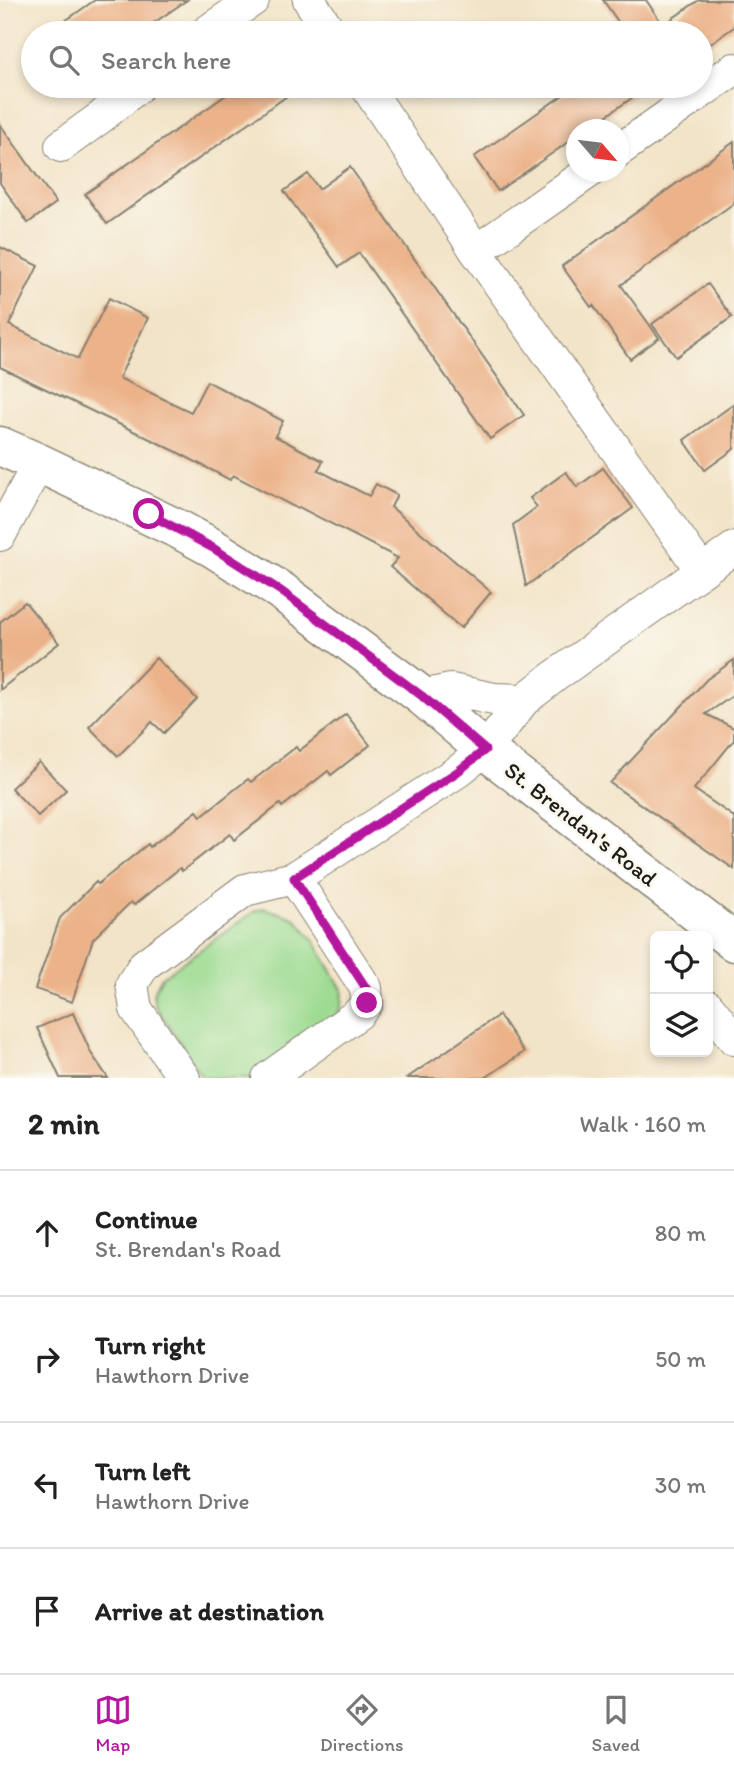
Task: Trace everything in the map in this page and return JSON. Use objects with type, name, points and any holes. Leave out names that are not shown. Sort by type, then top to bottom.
[{"type":"main road","name":"St. Brendan's Road","points":[[0,446],[149,514],[213,548],[281,591],[422,696],[699,928],[734,942]]},
{"type":"street","points":[[222,21],[253,0]]},
{"type":"street","points":[[309,0],[323,21]]},
{"type":"street","points":[[713,84],[734,69]]},
{"type":"street","points":[[61,146],[124,98]]},
{"type":"street","points":[[374,98],[476,251],[702,571]]},
{"type":"street","points":[[629,143],[693,98]]},
{"type":"street","points":[[476,251],[575,182]]},
{"type":"street","points":[[0,535],[39,463]]},
{"type":"street","points":[[184,1078],[136,1009],[132,984],[144,965],[245,890],[294,878],[457,772],[485,750],[524,701],[734,548]]},
{"type":"street","points":[[422,696],[452,690],[494,699],[524,701]]},
{"type":"street","points":[[268,1078],[358,1014],[367,1003],[366,988],[294,878]]},
{"type":"street","points":[[713,1012],[734,1039]]},
{"type":"green space","points":[[264,908],[295,918],[313,939],[343,991],[342,1005],[337,1015],[249,1078],[203,1078],[155,1005],[153,993],[162,977],[255,911]]},
{"type":"building","points":[[95,0],[187,0],[156,21],[65,21]]},
{"type":"building","points":[[603,0],[646,0],[660,21],[618,21]]},
{"type":"building","points":[[699,0],[734,0],[734,27],[713,42],[713,21],[669,21]]},
{"type":"building","points":[[222,98],[284,98],[107,224],[85,194]]},
{"type":"building","points":[[559,98],[632,98],[602,119],[566,119],[566,144],[498,191],[474,157]]},
{"type":"building","points":[[0,124],[56,203],[28,223],[0,183]]},
{"type":"building","points":[[734,142],[734,203],[621,285],[659,338],[630,359],[562,266]]},
{"type":"building","points":[[350,167],[524,415],[490,439],[359,253],[339,267],[284,191],[308,174],[319,189]]},
{"type":"building","points":[[0,247],[38,266],[9,325],[78,359],[109,298],[148,318],[119,378],[191,412],[207,381],[283,421],[275,436],[323,461],[318,470],[369,496],[376,484],[397,495],[391,507],[491,592],[461,628],[390,567],[398,558],[233,475],[230,480],[0,367]]},
{"type":"building","points":[[708,284],[732,317],[676,357],[652,324]]},
{"type":"building","points":[[734,404],[734,449],[705,470],[684,440]]},
{"type":"building","points":[[603,468],[633,508],[526,586],[513,525],[537,507],[530,498],[566,472],[577,487]]},
{"type":"building","points":[[25,602],[59,643],[0,690],[0,622]]},
{"type":"building","points":[[156,658],[197,699],[164,733],[152,722],[118,756],[89,727]]},
{"type":"building","points":[[734,660],[734,695],[706,714],[734,728],[734,740],[694,789],[734,817],[734,869],[610,783],[707,679]]},
{"type":"building","points":[[346,714],[370,745],[331,775],[328,771],[282,807],[280,804],[234,840],[230,834],[182,871],[180,868],[134,905],[131,902],[93,939],[72,1002],[35,989],[60,918],[96,882],[98,884],[148,844],[150,847],[197,811],[201,816],[248,779],[251,782],[296,747],[299,751]]},
{"type":"building","points":[[39,762],[66,790],[38,816],[11,788]]},
{"type":"building","points":[[73,1013],[91,1053],[108,1078],[60,1078],[37,1028]]},
{"type":"building","points":[[499,1015],[524,1052],[485,1078],[407,1078]]},
{"type":"route","points":[[149,514],[213,548],[281,591],[422,696],[485,750],[457,772],[294,878],[366,988],[367,1003]]}]
